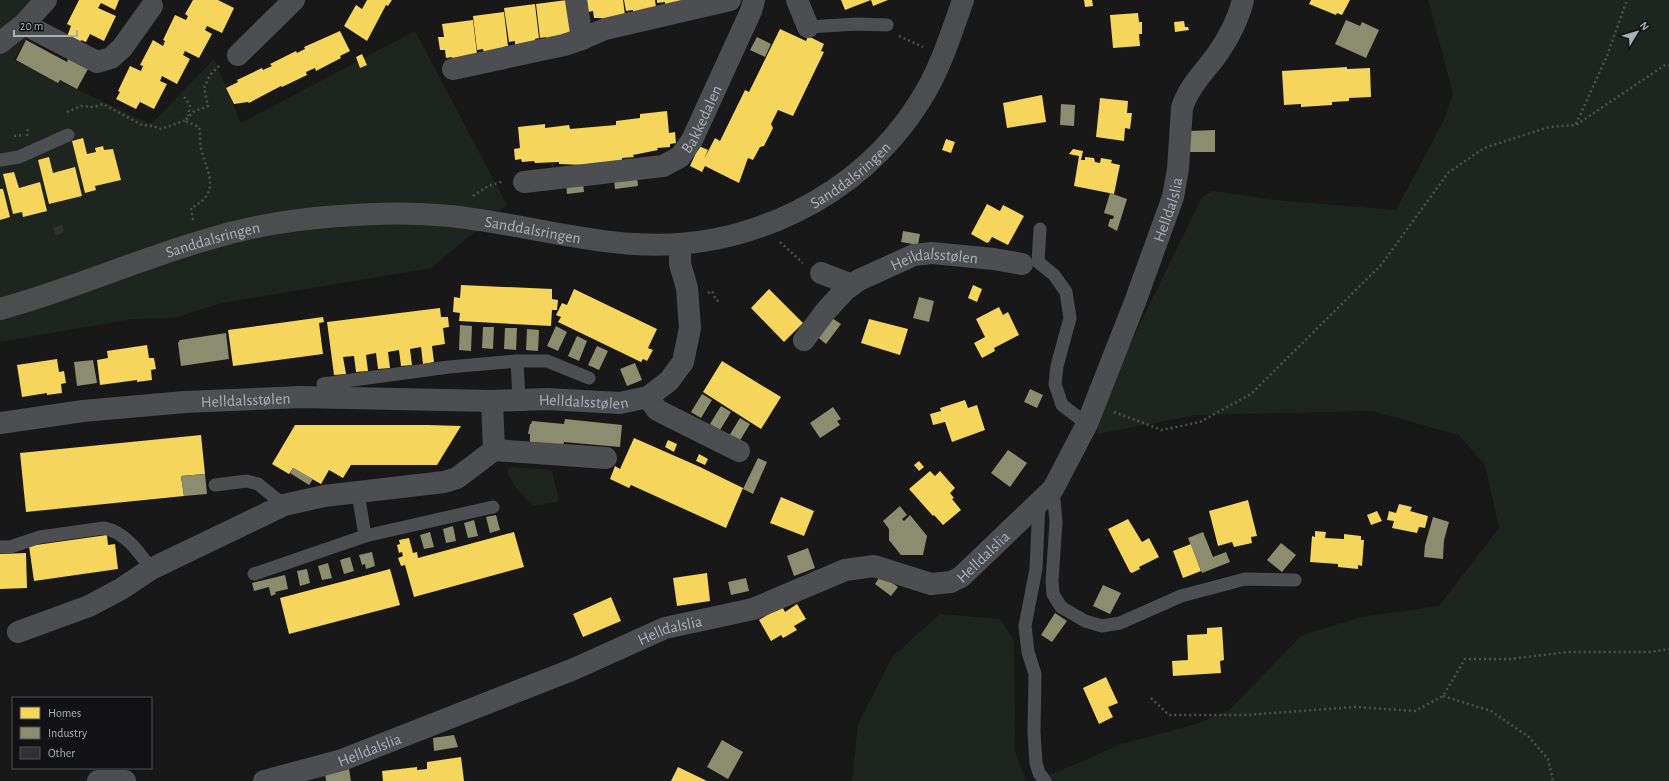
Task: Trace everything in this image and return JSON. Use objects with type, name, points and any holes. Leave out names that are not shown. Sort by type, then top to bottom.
[{"type":"main road","name":"Sanddalsringen","points":[[0,309],[62,290],[155,256],[212,238],[260,226],[337,216],[418,214],[451,216],[596,240],[631,244],[680,245],[740,234],[769,224],[804,208],[834,191],[857,173],[899,130],[920,102],[933,79],[963,0]]},
{"type":"street","points":[[0,43],[24,24],[46,0]]},
{"type":"street","points":[[238,55],[294,0]]},
{"type":"street","points":[[576,0],[582,39]]},
{"type":"street","points":[[453,69],[564,45],[605,29],[730,0]]},
{"type":"street","name":"Bakkedalen","points":[[524,182],[663,166],[680,156],[692,140],[751,11],[754,0]]},
{"type":"street","points":[[797,0],[808,27]]},
{"type":"street","name":"Helldalslia","points":[[264,781],[342,760],[574,668],[665,628],[753,609],[845,570],[874,566],[931,584],[951,582],[972,568],[1046,496],[1091,415],[1135,302],[1173,197],[1178,169],[1182,108],[1184,100],[1188,91],[1216,55],[1234,27],[1243,0]]},
{"type":"street","points":[[24,24],[97,62],[112,58],[122,48],[152,6]]},
{"type":"street","name":"Helldalsstølen","points":[[0,423],[83,411],[185,402],[301,397],[492,401],[547,399],[620,403],[648,396],[669,381],[683,362],[690,328],[687,288],[680,264],[680,245]]},
{"type":"street","name":"Heildalsstølen","points":[[804,340],[825,312],[852,285],[884,267],[914,255],[932,252],[994,259],[1022,264]]},
{"type":"street","points":[[821,273],[852,285]]},
{"type":"street","name":"Helldalsstølen","points":[[648,396],[657,410],[739,451]]},
{"type":"street","points":[[492,401],[494,450]]},
{"type":"street","points":[[18,632],[89,606],[121,589],[151,568],[284,504],[324,496],[358,494],[444,482],[457,478],[494,450],[606,458]]},
{"type":"street","points":[[98,781],[125,781]]},
{"type":"lane","points":[[808,27],[857,24],[885,25]]},
{"type":"lane","points":[[0,160],[19,157],[68,135]]},
{"type":"lane","points":[[1040,229],[1038,262],[1054,275],[1066,292],[1070,318],[1057,366],[1055,384],[1062,405],[1091,415]]},
{"type":"lane","name":"Helldalsstølen","points":[[517,361],[519,400]]},
{"type":"lane","name":"Helldalsstølen","points":[[323,384],[449,367],[517,361],[547,361],[589,378]]},
{"type":"lane","points":[[215,485],[247,481],[258,484],[284,504]]},
{"type":"lane","points":[[358,494],[366,536]]},
{"type":"lane","points":[[1046,496],[1056,522],[1052,581],[1053,594],[1062,607],[1085,621],[1102,626],[1120,623],[1181,596],[1245,580],[1295,580]]},
{"type":"lane","points":[[1045,781],[1036,763],[1034,732],[1035,674],[1028,652],[1025,626],[1036,569],[1046,496]]},
{"type":"lane","points":[[254,574],[366,536],[493,507]]},
{"type":"lane","points":[[0,547],[10,546],[40,536],[104,528],[114,530],[138,550],[151,568]]},
{"type":"path","points":[[1576,125],[1607,56],[1627,0]]},
{"type":"path","points":[[885,25],[910,42],[928,48]]},
{"type":"path","points":[[67,112],[81,106],[94,107],[103,104],[142,125],[153,126],[161,129],[186,121],[193,112],[208,106],[204,88],[210,75],[232,53],[238,55]]},
{"type":"path","points":[[1091,415],[1162,430],[1200,422],[1251,394],[1382,265],[1448,172],[1484,148],[1549,127],[1576,125],[1665,65],[1669,65]]},
{"type":"path","points":[[184,96],[190,105],[189,114],[186,121]]},
{"type":"path","points":[[186,121],[199,126],[201,135],[201,151],[210,173],[210,188],[202,203],[191,208],[193,220]]},
{"type":"path","points":[[468,201],[488,186],[504,181],[524,182]]},
{"type":"path","points":[[775,238],[809,267],[821,273]]},
{"type":"path","points":[[1150,698],[1169,714],[1245,715],[1355,707],[1415,711],[1443,696],[1465,659],[1509,659],[1568,652],[1650,652],[1669,649]]},
{"type":"path","points":[[1443,696],[1491,711],[1529,737],[1548,759],[1554,780]]},
{"type":"shaded area","points":[[0,0],[48,0],[14,60],[151,124],[214,59],[241,123],[415,31],[507,205],[431,268],[221,303],[175,318],[131,319],[0,342]]},
{"type":"shaded area","points":[[1428,0],[1669,0],[1669,781],[1032,781],[1067,768],[1119,745],[1199,723],[1229,710],[1302,635],[1362,617],[1439,606],[1499,528],[1485,465],[1459,435],[1372,411],[1196,415],[1097,434],[1103,400],[1202,197],[1213,191],[1275,200],[1396,210],[1445,118],[1453,94]]},
{"type":"shaded area","points":[[510,467],[552,470],[559,501],[534,506],[515,487],[507,472]]},
{"type":"shaded area","points":[[940,614],[1000,619],[1014,640],[1015,751],[1026,781],[852,781],[858,724],[892,657]]},
{"type":"building: Homes","points":[[79,0],[119,0],[115,10],[101,3],[98,8],[116,16],[104,41],[90,34],[86,42],[81,40],[79,45],[66,39],[71,26],[67,24]]},
{"type":"building: Homes","points":[[193,0],[218,0],[234,8],[222,33],[207,26],[205,30],[212,34],[199,58],[185,51],[183,55],[190,59],[177,84],[162,76],[160,81],[167,84],[154,109],[140,102],[136,109],[116,99],[120,92],[118,91],[130,66],[141,71],[143,66],[140,65],[153,40],[163,46],[165,41],[163,40],[175,15],[186,20],[188,16],[185,14]]},
{"type":"building: Homes","points":[[367,0],[392,0],[388,6],[386,5],[367,41],[344,26],[356,5],[362,9]]},
{"type":"building: Homes","points":[[567,0],[571,34],[547,42],[546,37],[540,38],[536,4]]},
{"type":"building: Homes","points":[[587,0],[623,0],[625,15],[602,22],[602,18],[594,18],[593,11],[588,12]]},
{"type":"building: Homes","points":[[624,0],[655,0],[656,7],[633,14],[633,10],[626,11]]},
{"type":"building: Homes","points":[[657,0],[683,0],[665,6],[665,2],[657,3]]},
{"type":"building: Homes","points":[[841,0],[871,0],[845,10]]},
{"type":"building: Homes","points":[[871,0],[888,0],[873,6]]},
{"type":"building: Homes","points":[[1084,0],[1092,0],[1093,6],[1085,7]]},
{"type":"building: Homes","points":[[1311,0],[1350,0],[1342,15],[1337,13],[1336,15],[1309,4]]},
{"type":"building: Homes","points":[[535,4],[539,38],[535,39],[535,44],[515,46],[515,41],[509,42],[504,8]]},
{"type":"building: Homes","points":[[504,12],[508,46],[503,47],[504,51],[484,53],[483,49],[477,50],[473,16]]},
{"type":"building: Homes","points":[[1138,13],[1139,22],[1142,22],[1142,34],[1139,34],[1140,46],[1113,48],[1110,15]]},
{"type":"building: Homes","points":[[473,20],[477,54],[453,61],[452,57],[446,58],[445,50],[440,50],[438,37],[444,37],[442,24]]},
{"type":"building: Homes","points":[[1184,21],[1185,27],[1188,27],[1189,30],[1175,32],[1174,22]]},
{"type":"building: Homes","points":[[780,29],[806,41],[808,36],[824,44],[821,51],[824,52],[793,116],[778,110],[771,124],[773,128],[764,146],[760,147],[753,160],[748,158],[739,183],[705,166],[702,172],[690,166],[699,146],[708,150],[704,159],[715,138],[720,141],[745,90],[749,92]]},
{"type":"building: Homes","points":[[340,31],[350,51],[340,56],[341,58],[316,71],[315,68],[306,72],[307,75],[282,87],[281,86],[249,103],[234,104],[226,88],[238,82],[237,80],[262,68],[263,70],[272,66],[270,64],[296,51],[297,53],[305,49],[304,47]]},
{"type":"building: Homes","points":[[362,54],[367,65],[360,68],[356,57]]},
{"type":"building: Homes","points":[[1347,67],[1347,69],[1370,68],[1371,97],[1349,98],[1349,101],[1332,102],[1332,105],[1301,107],[1301,104],[1284,105],[1282,71]]},
{"type":"building: Homes","points":[[1042,95],[1046,122],[1007,128],[1003,103]]},
{"type":"building: Homes","points":[[1100,98],[1128,101],[1127,113],[1132,113],[1130,129],[1125,128],[1124,141],[1096,137]]},
{"type":"building: Homes","points":[[667,111],[669,133],[675,132],[676,143],[670,144],[670,147],[657,148],[658,150],[633,155],[634,157],[622,158],[622,160],[584,165],[559,164],[559,162],[535,163],[534,161],[522,162],[521,159],[515,160],[514,149],[520,148],[518,127],[545,124],[545,128],[569,125],[570,129],[616,125],[616,121],[640,118],[640,114]]},
{"type":"building: Homes","points":[[83,138],[87,154],[96,152],[95,148],[103,146],[104,150],[113,149],[121,180],[95,186],[96,190],[85,193],[72,141]]},
{"type":"building: Homes","points":[[946,139],[955,142],[951,153],[942,150]]},
{"type":"building: Homes","points":[[1073,149],[1083,151],[1081,160],[1085,160],[1085,157],[1094,158],[1095,162],[1100,163],[1101,158],[1112,160],[1111,163],[1120,165],[1114,194],[1074,186],[1079,156],[1069,154]]},
{"type":"building: Homes","points":[[49,157],[53,173],[75,167],[82,196],[49,204],[38,160]]},
{"type":"building: Homes","points":[[14,172],[19,188],[40,182],[47,211],[23,217],[22,212],[13,214],[3,174]]},
{"type":"building: Homes","points":[[0,189],[3,189],[10,217],[0,220]]},
{"type":"building: Homes","points":[[987,204],[1000,211],[1003,205],[1024,216],[1008,245],[992,237],[987,243],[971,234]]},
{"type":"building: Homes","points":[[461,285],[552,289],[552,299],[558,300],[557,310],[552,310],[551,326],[459,321],[460,313],[453,312],[454,297],[460,298]]},
{"type":"building: Homes","points":[[973,285],[982,289],[977,302],[968,298]]},
{"type":"building: Homes","points":[[574,289],[657,329],[648,348],[653,350],[647,361],[643,359],[641,362],[558,322],[561,317],[556,315],[562,303],[567,305]]},
{"type":"building: Homes","points":[[769,289],[803,323],[784,342],[751,308]]},
{"type":"building: Homes","points":[[999,307],[1003,315],[1008,312],[1019,335],[994,348],[995,351],[982,358],[974,343],[985,337],[976,319]]},
{"type":"building: Homes","points":[[440,308],[441,317],[448,317],[449,327],[443,328],[445,344],[432,346],[434,362],[423,364],[421,347],[410,349],[412,365],[401,366],[399,350],[388,352],[390,368],[378,369],[376,353],[366,355],[368,371],[356,372],[354,356],[343,357],[346,374],[334,375],[327,322]]},
{"type":"building: Homes","points":[[323,317],[324,322],[319,323],[323,354],[233,366],[228,330]]},
{"type":"building: Homes","points":[[869,319],[908,329],[900,355],[861,343]]},
{"type":"building: Homes","points":[[147,345],[149,358],[154,358],[156,369],[151,370],[152,380],[137,382],[137,380],[100,385],[97,360],[108,358],[107,351]]},
{"type":"building: Homes","points":[[57,359],[59,372],[64,371],[66,383],[61,384],[62,393],[47,395],[47,393],[22,397],[17,365]]},
{"type":"building: Homes","points":[[722,361],[781,397],[761,429],[703,392]]},
{"type":"building: Homes","points":[[965,400],[968,408],[977,405],[985,430],[952,442],[945,422],[933,425],[930,414],[941,411],[940,408]]},
{"type":"building: Homes","points":[[295,425],[461,426],[437,465],[351,465],[343,478],[329,470],[321,484],[293,468],[289,474],[272,464]]},
{"type":"building: Homes","points":[[201,435],[205,474],[181,476],[184,496],[26,512],[20,453]]},
{"type":"building: Homes","points":[[634,438],[743,488],[726,528],[631,485],[629,488],[610,479],[615,466],[620,469]]},
{"type":"building: Homes","points":[[668,440],[677,444],[674,452],[665,447]]},
{"type":"building: Homes","points":[[699,454],[708,459],[705,465],[696,461]]},
{"type":"building: Homes","points":[[919,461],[924,467],[919,471],[914,465]]},
{"type":"building: Homes","points":[[930,471],[935,476],[940,471],[955,488],[950,493],[954,498],[952,499],[961,510],[943,525],[909,489]]},
{"type":"building: Homes","points":[[781,497],[814,511],[804,536],[770,523]]},
{"type":"building: Homes","points":[[1248,500],[1257,536],[1251,537],[1252,543],[1234,547],[1232,542],[1218,546],[1209,511]]},
{"type":"building: Homes","points":[[1399,504],[1412,507],[1410,511],[1428,516],[1425,528],[1419,527],[1417,533],[1392,528],[1394,521],[1387,520],[1389,511],[1396,513]]},
{"type":"building: Homes","points":[[1377,511],[1382,521],[1371,525],[1367,515]]},
{"type":"building: Homes","points":[[1128,519],[1142,542],[1149,538],[1159,557],[1139,567],[1140,569],[1132,573],[1130,572],[1108,529]]},
{"type":"building: Homes","points":[[1315,531],[1326,532],[1325,538],[1344,539],[1344,534],[1361,536],[1361,540],[1364,540],[1362,566],[1358,565],[1358,569],[1338,567],[1338,564],[1310,562],[1312,536],[1315,537]]},
{"type":"building: Homes","points":[[514,532],[524,567],[414,597],[405,565],[401,566],[398,558],[403,556],[402,552],[399,553],[397,545],[400,544],[399,540],[409,538],[413,553],[417,552],[418,558]]},
{"type":"building: Homes","points":[[107,535],[108,545],[115,544],[118,569],[34,581],[29,546]]},
{"type":"building: Homes","points":[[1191,544],[1201,571],[1183,578],[1173,551]]},
{"type":"building: Homes","points":[[26,553],[27,588],[0,589],[0,554]]},
{"type":"building: Homes","points":[[390,569],[400,605],[289,634],[280,598]]},
{"type":"building: Homes","points":[[707,573],[710,601],[677,606],[673,578]]},
{"type":"building: Homes","points":[[611,597],[621,621],[583,637],[573,614]]},
{"type":"building: Homes","points":[[797,604],[806,619],[794,626],[797,630],[783,638],[781,635],[771,641],[759,620],[782,606],[785,612]]},
{"type":"building: Homes","points":[[1222,627],[1224,660],[1220,661],[1221,673],[1173,676],[1172,661],[1188,660],[1187,635],[1207,634],[1207,628]]},
{"type":"building: Homes","points":[[1106,677],[1118,703],[1108,707],[1113,717],[1099,724],[1083,688]]},
{"type":"building: Homes","points":[[461,757],[464,781],[383,781],[382,771],[417,767],[417,770],[427,769],[427,762]]},
{"type":"building: Homes","points":[[678,767],[707,781],[671,781]]},
{"type":"building: Industry","points":[[1346,20],[1360,26],[1362,22],[1379,30],[1366,58],[1335,44]]},
{"type":"building: Industry","points":[[757,37],[771,44],[765,57],[750,50]]},
{"type":"building: Industry","points":[[26,40],[67,62],[68,59],[88,69],[77,89],[60,80],[58,83],[16,60]]},
{"type":"building: Industry","points":[[1061,104],[1075,105],[1074,126],[1060,125]]},
{"type":"building: Industry","points":[[1215,130],[1215,152],[1189,152],[1189,131]]},
{"type":"building: Industry","points":[[637,177],[638,186],[615,189],[614,179]]},
{"type":"building: Industry","points":[[583,182],[584,192],[567,194],[566,184]]},
{"type":"building: Industry","points":[[1110,193],[1127,199],[1117,231],[1108,226],[1110,219],[1113,219],[1114,216],[1104,213]]},
{"type":"building: Industry","points":[[903,231],[920,234],[918,245],[901,242]]},
{"type":"building: Industry","points":[[919,297],[934,301],[929,322],[913,318]]},
{"type":"building: Industry","points":[[829,316],[841,324],[826,344],[815,335]]},
{"type":"building: Industry","points":[[460,325],[472,326],[471,351],[459,350]]},
{"type":"building: Industry","points":[[556,326],[567,332],[558,351],[547,346]]},
{"type":"building: Industry","points":[[483,327],[494,327],[493,349],[482,348]]},
{"type":"building: Industry","points":[[505,328],[517,328],[516,350],[504,349]]},
{"type":"building: Industry","points":[[527,329],[539,330],[538,351],[526,350]]},
{"type":"building: Industry","points":[[226,333],[229,359],[181,366],[178,343],[180,340]]},
{"type":"building: Industry","points":[[577,336],[587,341],[579,361],[568,356]]},
{"type":"building: Industry","points":[[597,346],[608,351],[599,370],[588,365]]},
{"type":"building: Industry","points":[[93,360],[97,383],[77,386],[74,362]]},
{"type":"building: Industry","points":[[635,363],[642,380],[627,386],[620,369]]},
{"type":"building: Industry","points":[[1030,389],[1043,395],[1037,408],[1024,402]]},
{"type":"building: Industry","points":[[702,394],[712,400],[701,418],[691,412]]},
{"type":"building: Industry","points":[[721,406],[731,412],[720,430],[710,424]]},
{"type":"building: Industry","points":[[833,407],[841,419],[837,421],[840,425],[820,438],[810,423]]},
{"type":"building: Industry","points":[[740,418],[750,424],[739,442],[729,436]]},
{"type":"building: Industry","points":[[565,419],[622,425],[620,447],[564,442],[563,446],[530,443],[530,434],[528,434],[532,421],[564,424]]},
{"type":"building: Industry","points":[[1008,450],[1027,463],[1010,487],[991,473]]},
{"type":"building: Industry","points":[[758,458],[767,462],[753,494],[743,489]]},
{"type":"building: Industry","points":[[293,468],[313,479],[309,485],[290,473]]},
{"type":"building: Industry","points":[[205,474],[207,494],[184,496],[181,476]]},
{"type":"building: Industry","points":[[900,506],[907,515],[902,519],[904,521],[910,515],[927,536],[923,555],[901,555],[889,540],[889,529],[883,521]]},
{"type":"building: Industry","points":[[496,515],[500,530],[490,533],[486,517]]},
{"type":"building: Industry","points":[[1433,517],[1449,522],[1444,540],[1443,559],[1424,557],[1425,545]]},
{"type":"building: Industry","points":[[474,520],[478,536],[468,538],[464,523]]},
{"type":"building: Industry","points":[[453,526],[456,541],[446,543],[443,529]]},
{"type":"building: Industry","points":[[430,532],[434,547],[424,549],[420,535]]},
{"type":"building: Industry","points":[[1203,532],[1213,557],[1226,552],[1230,562],[1202,573],[1188,538]]},
{"type":"building: Industry","points":[[1281,543],[1296,555],[1282,572],[1267,560]]},
{"type":"building: Industry","points":[[808,548],[815,568],[794,576],[787,556]]},
{"type":"building: Industry","points":[[372,552],[375,566],[366,569],[365,564],[362,565],[359,555]]},
{"type":"building: Industry","points":[[350,557],[354,571],[344,574],[340,560]]},
{"type":"building: Industry","points":[[328,563],[332,578],[322,580],[318,566]]},
{"type":"building: Industry","points":[[307,569],[310,583],[300,586],[297,571]]},
{"type":"building: Industry","points":[[285,575],[288,589],[275,592],[276,594],[271,596],[269,587],[254,591],[252,583]]},
{"type":"building: Industry","points":[[881,575],[898,587],[891,596],[875,584]]},
{"type":"building: Industry","points":[[746,578],[749,591],[731,595],[728,582]]},
{"type":"building: Industry","points":[[1103,585],[1121,593],[1110,614],[1093,606]]},
{"type":"building: Industry","points":[[1055,613],[1067,621],[1052,642],[1041,635]]},
{"type":"building: Industry","points":[[454,735],[458,747],[434,751],[433,738]]},
{"type":"building: Industry","points":[[722,740],[743,752],[728,779],[707,767]]},
{"type":"building: Industry","points":[[349,769],[351,781],[326,781],[325,773]]},
{"type":"building: Other","points":[[62,225],[64,232],[56,236],[53,228]]}]
